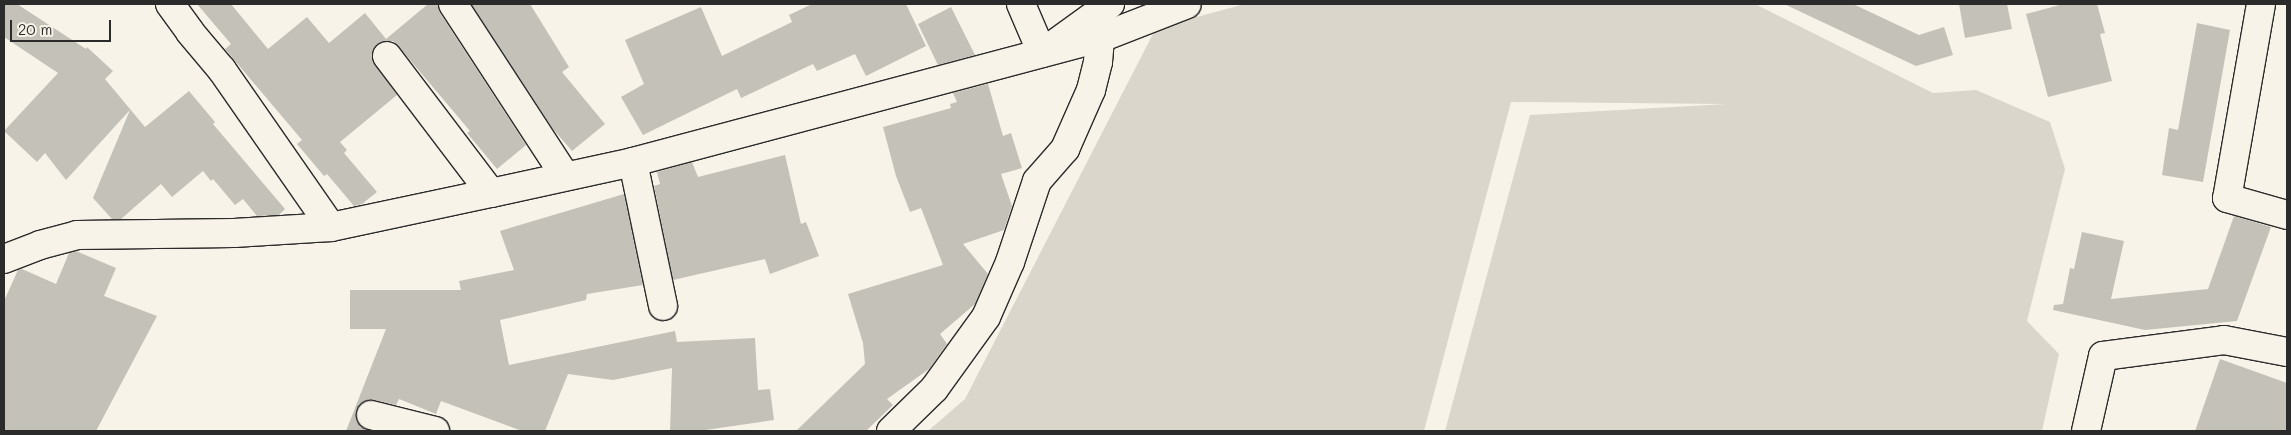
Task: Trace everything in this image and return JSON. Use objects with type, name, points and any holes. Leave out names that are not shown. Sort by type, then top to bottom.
[{"type":"street","points":[[170,4],[190,32],[222,70],[331,227]]},
{"type":"street","points":[[453,4],[565,176]]},
{"type":"street","points":[[1021,4],[1042,53]]},
{"type":"street","points":[[1042,53],[1110,4]]},
{"type":"street","points":[[4,259],[40,245],[77,235],[234,233],[331,227],[491,193],[633,162],[1100,38],[1187,4]]},
{"type":"street","points":[[2262,4],[2227,198],[2287,215]]},
{"type":"street","points":[[891,431],[934,389],[986,317],[1010,262],[1038,181],[1065,149],[1091,90],[1098,62],[1100,38]]},
{"type":"street","points":[[387,56],[491,193]]},
{"type":"street","points":[[633,162],[663,306]]},
{"type":"street","points":[[2086,431],[2103,356],[2224,340],[2287,352]]},
{"type":"street","points":[[371,415],[435,431]]},
{"type":"shaded area","points":[[1245,4],[1755,4],[1933,93],[1976,90],[2050,122],[2065,169],[2027,321],[2059,354],[2042,431],[1445,431],[1530,115],[1727,104],[1511,102],[1424,431],[928,431],[965,399],[1156,28]]},
{"type":"building","points":[[4,4],[17,4],[86,49],[87,47],[113,71],[105,79],[145,127],[189,91],[215,122],[213,124],[285,209],[279,215],[257,216],[243,199],[235,205],[213,179],[211,181],[203,171],[172,197],[161,184],[121,219],[112,219],[93,198],[130,110],[66,180],[45,153],[37,162],[4,131],[58,73],[4,37]]},
{"type":"building","points":[[197,4],[231,4],[268,49],[307,17],[329,43],[365,13],[386,39],[428,4],[438,4],[440,13],[526,145],[497,169],[467,133],[470,131],[399,47],[393,41],[385,41],[377,44],[373,50],[372,58],[397,95],[340,142],[347,150],[344,153],[377,192],[362,204],[354,206],[327,174],[324,176],[297,144],[302,140],[225,49],[231,44]]},
{"type":"building","points":[[471,4],[530,4],[569,67],[562,72],[605,124],[572,151],[553,129]]},
{"type":"building","points":[[812,4],[906,4],[926,46],[866,76],[855,54],[817,71],[813,64],[741,98],[737,89],[643,135],[621,97],[644,84],[625,40],[701,7],[722,56],[792,22],[789,15]]},
{"type":"building","points":[[1784,4],[1853,4],[1919,35],[1944,27],[1953,55],[1916,66]]},
{"type":"building","points":[[1959,4],[2007,4],[2012,29],[1965,38]]},
{"type":"building","points":[[2063,4],[2097,4],[2105,33],[2100,34],[2112,81],[2048,97],[2026,14]]},
{"type":"building","points":[[951,7],[975,55],[938,65],[918,24]]},
{"type":"building","points":[[2197,23],[2230,30],[2203,182],[2162,175],[2169,128],[2178,130]]},
{"type":"building","points":[[988,84],[1003,136],[1011,133],[1022,168],[1001,174],[1012,206],[1004,230],[963,244],[988,274],[975,304],[940,334],[947,344],[929,369],[887,399],[893,405],[866,431],[796,431],[865,364],[863,343],[848,294],[943,265],[921,208],[910,212],[896,176],[883,127],[951,108],[950,104],[957,102],[953,93]]},
{"type":"building","points":[[785,155],[801,224],[806,222],[819,256],[770,274],[765,259],[673,280],[654,186],[660,184],[657,172],[692,162],[698,177]]},
{"type":"building","points":[[624,194],[643,285],[587,294],[586,300],[500,320],[509,365],[675,331],[677,342],[755,338],[758,390],[770,389],[774,420],[699,431],[670,431],[672,368],[613,380],[568,374],[545,431],[522,431],[441,401],[436,414],[399,399],[396,405],[374,400],[367,400],[360,404],[356,412],[356,420],[361,427],[372,431],[346,431],[386,329],[350,329],[350,290],[461,290],[459,281],[514,270],[500,231]]},
{"type":"building","points":[[2234,216],[2271,227],[2237,321],[2145,330],[2053,310],[2054,305],[2063,304],[2070,268],[2074,269],[2082,232],[2124,241],[2111,299],[2208,289]]},
{"type":"building","points":[[76,251],[116,268],[104,296],[157,316],[96,431],[4,431],[4,301],[18,270],[22,269],[56,284],[69,253]]},
{"type":"building","points":[[2220,359],[2287,383],[2287,431],[2195,431]]}]
